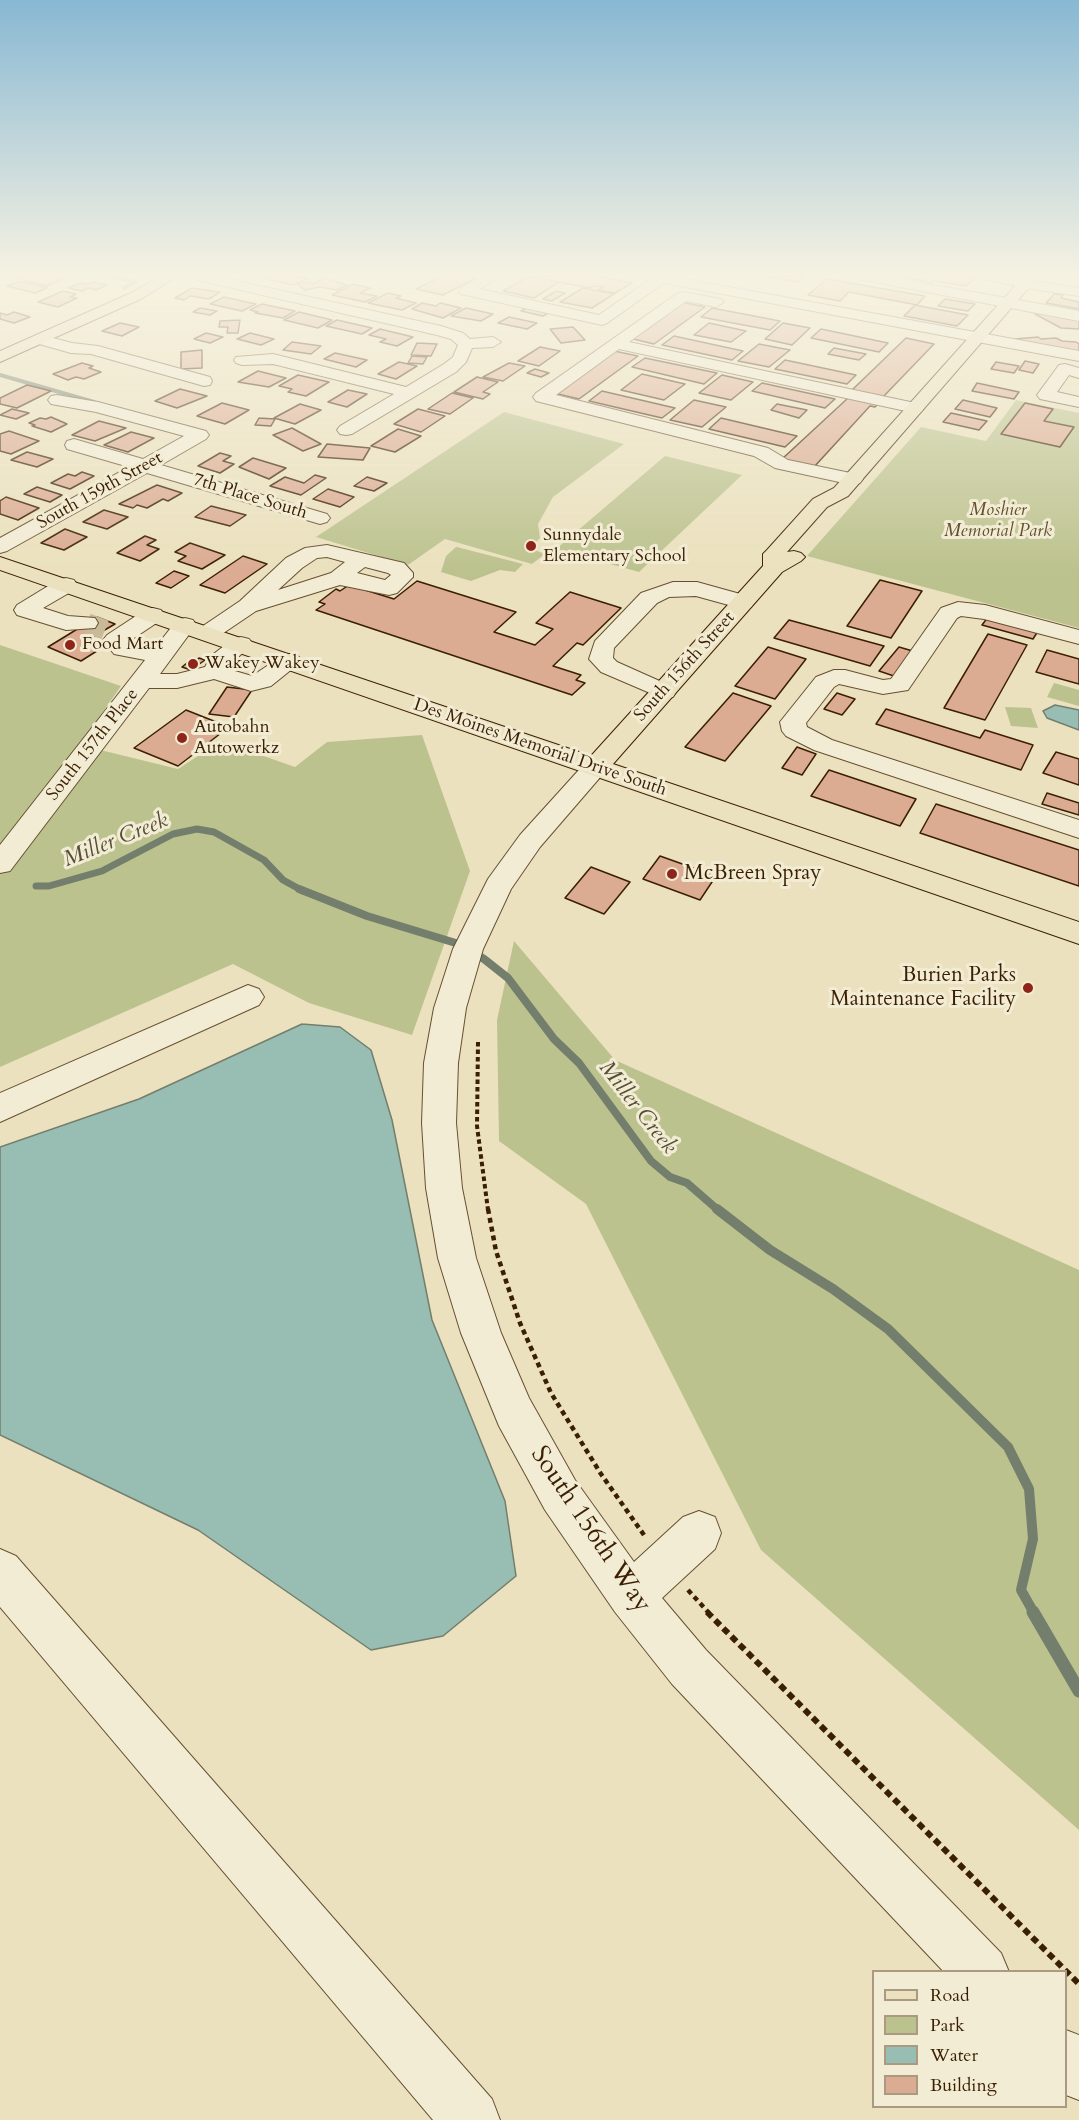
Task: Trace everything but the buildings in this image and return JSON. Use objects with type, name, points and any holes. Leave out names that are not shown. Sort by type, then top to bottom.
[{"type":"main road","name":"South 156th Street","points":[[596,767],[774,567],[792,559],[838,508],[847,485],[945,375]]},
{"type":"main road","name":"Des Moines Memorial Drive South","points":[[0,563],[1079,933]]},
{"type":"street","points":[[182,375],[204,381]]},
{"type":"street","points":[[337,375],[409,393]]},
{"type":"street","points":[[346,430],[436,375]]},
{"type":"street","points":[[573,375],[542,397],[761,452],[783,464],[847,485]]},
{"type":"street","points":[[761,375],[915,408]]},
{"type":"street","points":[[1061,375],[1046,395],[1079,402]]},
{"type":"street","name":"South 159th Street","points":[[0,547],[200,435],[98,407],[57,400]]},
{"type":"street","name":"7th Place South","points":[[74,445],[320,518]]},
{"type":"street","points":[[248,606],[294,563],[312,552],[327,551],[359,561],[396,568],[402,573],[402,578],[389,588],[339,578]]},
{"type":"street","points":[[248,606],[339,578],[359,561]]},
{"type":"street","points":[[66,585],[25,610],[89,631],[122,649],[162,656]]},
{"type":"street","points":[[664,692],[609,668],[600,659],[603,646],[649,598],[661,592],[673,589],[697,589],[743,602]]},
{"type":"street","points":[[89,631],[105,598]]},
{"type":"street","name":"South 157th Place","points":[[0,864],[162,656],[196,629],[248,606]]},
{"type":"street","points":[[1079,637],[985,612],[957,609],[949,613],[899,685],[883,687],[845,678],[834,678],[825,682],[793,722],[795,730],[823,745],[1079,828]]},
{"type":"street","points":[[89,631],[153,615]]},
{"type":"street","points":[[215,672],[219,661],[241,645]]},
{"type":"street","points":[[143,681],[177,681],[215,672],[251,684],[262,681],[290,661]]},
{"type":"street","name":"South 156th Way","points":[[596,767],[513,863],[477,928],[450,1008],[441,1063],[439,1123],[444,1188],[458,1258],[481,1333],[514,1412],[560,1495],[631,1596],[689,1667],[981,1970]]},
{"type":"street","points":[[0,1108],[248,997]]},
{"type":"street","points":[[631,1596],[699,1533]]},
{"type":"street","points":[[0,1572],[471,2120]]},
{"type":"street","points":[[1067,2060],[1079,2072]]},
{"type":"green space","name":"Moshier Memorial Park","points":[[1016,400],[1079,413],[1079,628],[807,556],[921,427],[986,441]]},
{"type":"green space","points":[[504,412],[624,444],[553,497],[538,524],[540,538],[530,548],[545,554],[532,564],[445,539],[408,565],[316,537]]},
{"type":"green space","points":[[665,456],[742,475],[639,572],[556,549]]},
{"type":"green space","points":[[456,547],[523,564],[515,572],[500,570],[471,581],[441,572],[446,556]]},
{"type":"green space","points":[[0,645],[121,686],[80,745],[178,769],[221,741],[295,767],[327,742],[422,735],[470,871],[412,1035],[309,1003],[233,964],[0,1067]]},
{"type":"green space","points":[[1054,683],[1079,690],[1079,706],[1047,697]]},
{"type":"green space","points":[[1005,707],[1031,708],[1038,728],[1011,726]]},
{"type":"green space","points":[[514,941],[615,1060],[1079,1270],[1079,1830],[761,1550],[586,1204],[499,1141],[497,1020]]},
{"type":"water","points":[[1055,705],[1079,710],[1079,730],[1047,718],[1043,711]]},
{"type":"water","points":[[302,1024],[340,1027],[371,1050],[392,1120],[432,1320],[505,1501],[516,1576],[443,1636],[371,1650],[198,1530],[0,1435],[0,1147],[139,1099]]},
{"type":"waterway","points":[[0,375],[94,402]]},
{"type":"waterway","name":"Miller Creek","points":[[36,886],[49,886],[102,871],[173,834],[197,829],[214,832],[264,860],[283,880],[300,890]]},
{"type":"waterway","name":"Miller Creek","points":[[300,890],[367,916],[459,944],[484,959],[508,978],[554,1039],[579,1063],[651,1161],[670,1177],[687,1183],[718,1210]]},
{"type":"waterway","name":"Miller Creek","points":[[717,1209],[770,1250],[833,1289],[888,1329],[1008,1447],[1029,1489],[1033,1539],[1021,1590],[1034,1613]]},
{"type":"waterway","name":"Miller Creek","points":[[1033,1612],[1079,1691]]},
{"type":"tunnel","points":[[87,623],[105,630]]},
{"type":"place","name":"Sunnydale Elementary School","points":[[531,546]]},
{"type":"place","name":"Food Mart","points":[[70,645]]},
{"type":"place","name":"Wakey Wakey","points":[[193,664]]},
{"type":"place","name":"Autobahn Autowerkz","points":[[182,738]]},
{"type":"place","name":"McBreen Spray","points":[[672,874]]},
{"type":"place","name":"Burien Parks Maintenance Facility","points":[[1028,988]]}]
